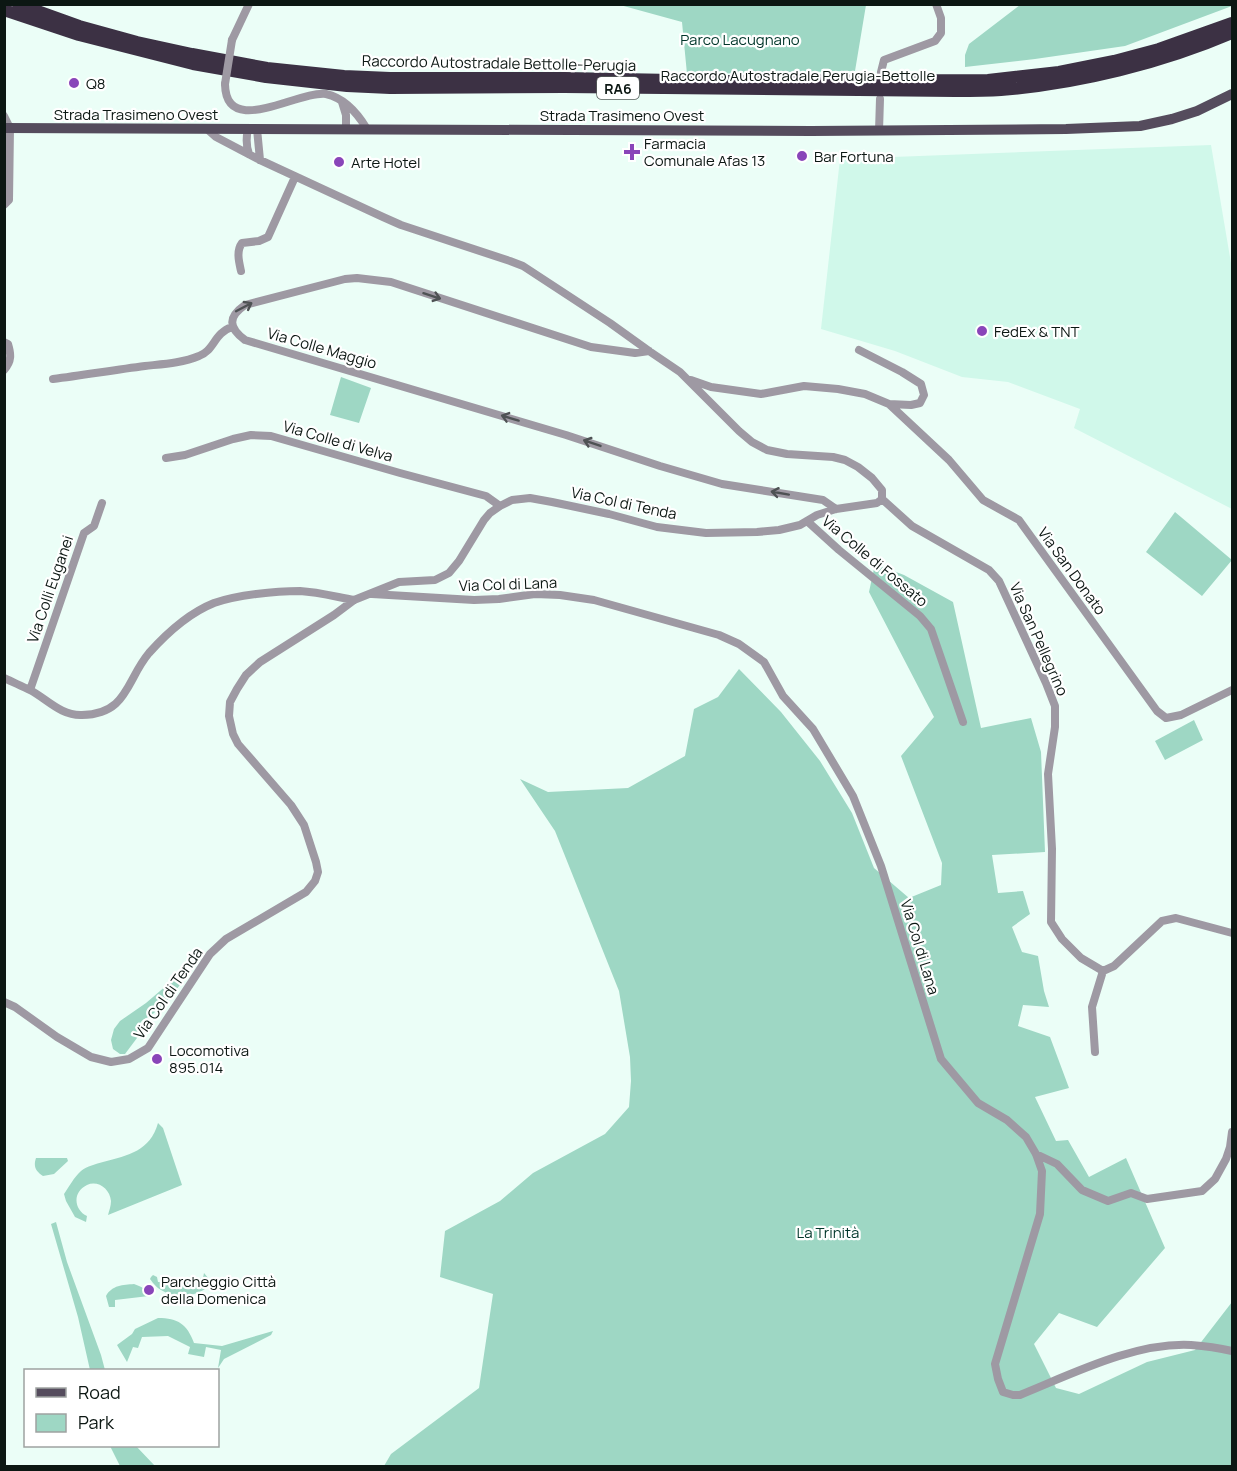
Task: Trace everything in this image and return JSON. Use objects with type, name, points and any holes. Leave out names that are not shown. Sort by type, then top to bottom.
[{"type":"highway","name":"Raccordo Autostradale Bettolle-Perugia","points":[[18,4],[79,26],[192,54],[267,68],[390,78],[728,81],[988,80],[1059,72],[1114,61],[1159,49],[1233,23]]},
{"type":"highway","name":"Raccordo Autostradale Perugia-Bettolle","points":[[4,10],[79,36],[193,64],[266,77],[346,86],[390,88],[1001,90],[1056,83],[1112,72],[1174,55],[1233,33]]},
{"type":"main road","name":"Strada Trasimeno Ovest","points":[[7,128],[879,131],[1066,129],[1140,126],[1197,111],[1233,94]]},
{"type":"street","points":[[249,4],[232,40],[225,84],[225,94],[230,102],[235,107],[248,111],[323,94],[338,98],[356,113],[367,129]]},
{"type":"street","points":[[881,72],[885,60],[934,41],[941,33],[936,4]]},
{"type":"street","points":[[879,131],[880,99]]},
{"type":"street","points":[[342,102],[346,115],[346,129]]},
{"type":"street","points":[[4,116],[7,128],[9,201],[4,205]]},
{"type":"street","points":[[207,129],[216,137],[260,160],[401,225],[523,266],[610,323],[688,379],[752,442],[767,450],[787,454],[845,460],[858,466],[872,478],[882,490],[882,499]]},
{"type":"street","points":[[249,154],[246,136],[253,129]]},
{"type":"street","points":[[253,129],[260,160]]},
{"type":"street","points":[[241,271],[239,246],[242,243],[259,241],[268,237],[295,177]]},
{"type":"street","points":[[53,379],[177,362],[201,356],[211,347],[218,335],[232,327],[233,316],[245,305],[351,278],[391,282],[591,347],[635,353],[649,351]]},
{"type":"street","name":"Via Colle Maggio","points":[[232,327],[244,340],[566,435],[660,466],[722,483],[823,500],[836,509]]},
{"type":"street","points":[[4,342],[8,344],[11,356],[4,370]]},
{"type":"street","name":"Via San Donato","points":[[688,379],[711,387],[761,394],[804,386],[865,394],[889,404],[920,403],[924,395],[921,384],[859,350]]},
{"type":"street","name":"Via San Donato","points":[[889,404],[949,460],[983,501],[1019,520],[1157,711],[1166,718],[1181,715],[1233,690]]},
{"type":"street","name":"Via Colle di Velva","points":[[166,458],[185,455],[251,435],[271,436],[486,496],[500,506]]},
{"type":"street","name":"Via Col di Tenda","points":[[4,1002],[91,1057],[111,1062],[129,1059],[148,1048],[210,954],[226,939],[306,892],[315,881],[318,872],[304,825],[291,805],[238,744],[229,716],[230,702],[246,675],[260,662],[354,600],[399,582],[435,580],[449,573],[484,520],[500,506],[512,500],[530,498],[609,514],[657,527],[706,533],[779,530],[800,525],[817,515],[836,509],[877,503],[882,499]]},
{"type":"street","name":"Via San Pellegrino","points":[[882,499],[912,526],[989,570],[999,581],[1054,706],[1055,727],[1048,774],[1052,849],[1051,922],[1062,939],[1081,958],[1103,971]]},
{"type":"street","name":"Via Colli Euganei","points":[[30,690],[84,533],[94,526],[102,502]]},
{"type":"street","name":"Via Colle di Fossato","points":[[807,521],[920,616],[932,629],[963,722]]},
{"type":"street","points":[[4,678],[30,690],[64,712],[81,716],[97,713],[111,708],[120,700],[147,655],[174,628],[213,604],[236,597],[302,591],[354,600]]},
{"type":"street","name":"Via Col di Lana","points":[[367,594],[474,600],[535,594],[594,600],[719,635],[739,644],[764,662],[783,696],[813,729],[853,796],[881,866],[941,1059],[978,1103],[1007,1120],[1026,1137],[1036,1154],[1042,1171],[1040,1214],[995,1364],[1003,1392],[1020,1395],[1124,1353],[1152,1347],[1189,1345],[1233,1351]]},
{"type":"street","points":[[1095,1052],[1092,1007],[1103,971],[1114,966],[1162,921],[1176,918],[1233,933]]},
{"type":"street","points":[[1036,1154],[1057,1164],[1082,1190],[1108,1201],[1131,1193],[1147,1199],[1159,1198],[1202,1191],[1215,1179],[1226,1159],[1233,1132]]},
{"type":"shaded area","points":[[1211,145],[1232,269],[1232,509],[1074,428],[1080,409],[1008,382],[962,377],[895,351],[821,329],[840,159]]},
{"type":"green space","points":[[1232,4],[1232,6],[1125,46],[965,67],[965,55],[969,44],[1020,5]]},
{"type":"green space","name":"Parco Lacugnano","points":[[620,5],[866,5],[855,71],[687,74],[682,22]]},
{"type":"green space","points":[[341,377],[371,388],[359,423],[330,415]]},
{"type":"green space","points":[[1175,512],[1232,560],[1202,596],[1146,552]]},
{"type":"green space","name":"La Trinità","points":[[875,564],[904,575],[953,602],[981,728],[1031,718],[1041,752],[1045,852],[992,855],[998,893],[1023,891],[1030,914],[1012,927],[1022,952],[1038,956],[1049,1007],[1023,1005],[1018,1026],[1050,1037],[1069,1088],[1035,1097],[1056,1141],[1068,1140],[1089,1177],[1126,1158],[1165,1248],[1097,1327],[1059,1313],[1034,1344],[1056,1388],[1079,1394],[1147,1362],[1195,1350],[1232,1302],[1232,1466],[384,1466],[391,1454],[479,1388],[493,1294],[440,1277],[445,1231],[500,1201],[533,1173],[605,1134],[629,1107],[630,1057],[619,991],[555,831],[520,779],[548,792],[628,788],[685,756],[694,709],[718,697],[739,669],[781,712],[820,761],[852,813],[874,868],[909,898],[941,885],[942,863],[901,756],[934,717],[869,592]]},
{"type":"green space","points":[[1194,720],[1203,740],[1165,760],[1155,741]]},
{"type":"green space","points":[[185,972],[187,973],[185,978],[172,994],[152,1015],[140,1023],[140,1034],[125,1054],[120,1054],[113,1049],[111,1040],[114,1029],[120,1021]]},
{"type":"green space","points":[[158,1123],[163,1128],[182,1185],[108,1215],[111,1201],[106,1189],[95,1184],[87,1185],[79,1192],[76,1201],[79,1210],[87,1216],[86,1222],[75,1217],[64,1194],[78,1173],[89,1166],[130,1154],[144,1146],[150,1140]]},
{"type":"green space","points":[[36,1158],[67,1158],[68,1161],[54,1174],[43,1176],[36,1168]]},
{"type":"green space","points":[[56,1222],[67,1262],[105,1369],[90,1369],[78,1317],[51,1224]]},
{"type":"green space","points":[[204,1273],[209,1279],[208,1287],[185,1296],[167,1293],[158,1288],[150,1279],[153,1275],[157,1277],[158,1282],[185,1281],[203,1278]]},
{"type":"green space","points":[[134,1284],[145,1289],[149,1296],[115,1300],[115,1307],[109,1307],[106,1296],[111,1290],[118,1286]]},
{"type":"green space","points":[[158,1318],[181,1323],[194,1343],[222,1346],[273,1331],[271,1335],[224,1359],[218,1368],[221,1350],[206,1347],[204,1357],[188,1354],[190,1347],[168,1336],[142,1337],[138,1348],[133,1347],[127,1362],[117,1345],[135,1329]]},
{"type":"green space","points":[[110,1447],[137,1447],[155,1466],[120,1466]]},
{"type":"place","name":"Q8","points":[[74,83]]},
{"type":"place","name":"Farmacia Comunale Afas 13","points":[[632,152]]},
{"type":"place","name":"Bar Fortuna","points":[[802,156]]},
{"type":"place","name":"Arte Hotel","points":[[339,162]]},
{"type":"place","name":"FedEx & TNT","points":[[982,331]]},
{"type":"place","name":"Locomotiva 895.014","points":[[157,1059]]},
{"type":"place","name":"Parcheggio Città della Domenica","points":[[149,1290]]}]
